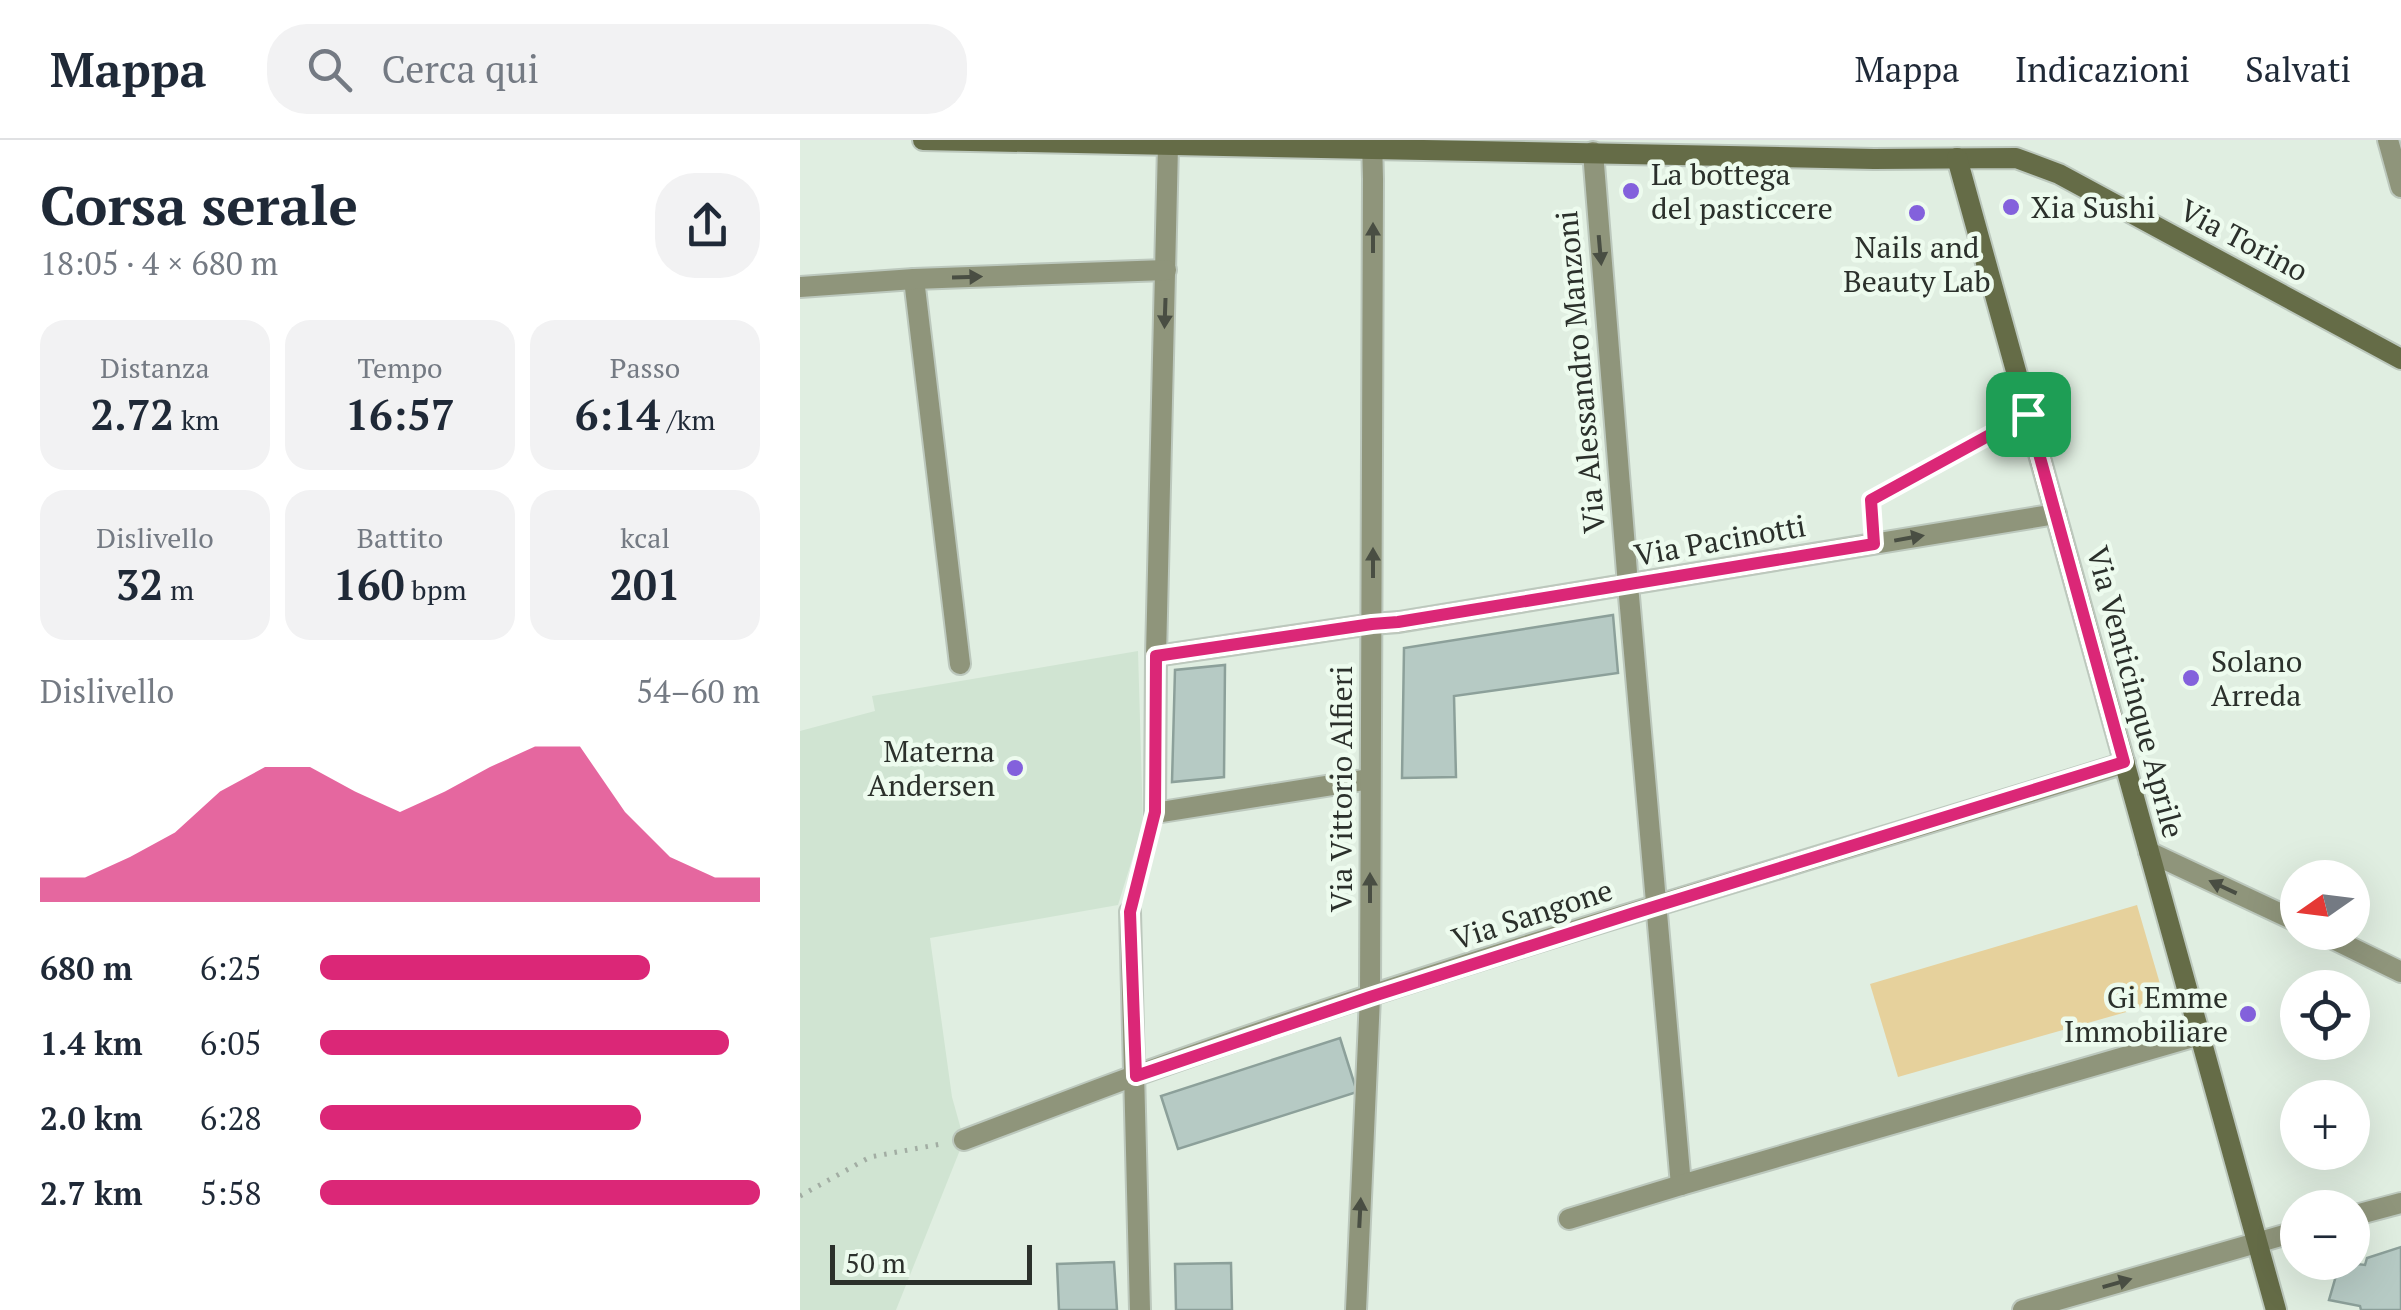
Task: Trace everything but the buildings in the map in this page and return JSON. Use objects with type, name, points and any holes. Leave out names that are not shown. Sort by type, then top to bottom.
[{"type":"main road","name":"Via Torino","points":[[923,140],[1372,144],[1874,159],[1955,149],[2016,158],[2045,168],[2401,359]]},
{"type":"main road","name":"Via Venticinque Aprile","points":[[1955,149],[2276,1310]]},
{"type":"street","points":[[2388,140],[2401,187]]},
{"type":"street","name":"Via Vittorio Alfieri","points":[[1356,1310],[1370,997],[1372,144]]},
{"type":"street","points":[[1168,145],[1155,812],[1370,780]]},
{"type":"street","name":"Via Alessandro Manzoni","points":[[1593,152],[1681,1185]]},
{"type":"street","points":[[800,287],[1166,270]]},
{"type":"street","points":[[914,279],[960,664]]},
{"type":"street","name":"Via Pacinotti","points":[[1156,656],[1398,622],[2056,514]]},
{"type":"street","name":"Via Sangone","points":[[964,1140],[1136,1076],[1370,997],[2124,762]]},
{"type":"street","points":[[2149,852],[2280,914]]},
{"type":"street","points":[[1130,912],[1140,1310]]},
{"type":"street","points":[[2356,950],[2401,972]]},
{"type":"street","points":[[1569,1219],[2200,1035]]},
{"type":"street","points":[[2370,1211],[2401,1203]]},
{"type":"street","points":[[2023,1310],[2280,1236]]},
{"type":"lane","points":[[1874,544],[1871,500],[2028,414]]},
{"type":"path","points":[[1130,912],[1155,812]]},
{"type":"path","points":[[800,1196],[870,1157],[964,1140]]},
{"type":"shaded area","points":[[1138,651],[1143,824],[1118,905],[930,938],[952,1097],[964,1140],[896,1310],[800,1310],[800,731],[875,711],[872,696]]},
{"type":"shaded area","points":[[2137,905],[2165,1001],[1898,1077],[1870,984]]},
{"type":"place","name":"La bottega del pasticcere","points":[[1631,191]]},
{"type":"place","name":"Xia Sushi","points":[[2011,207]]},
{"type":"place","name":"Nails and Beauty Lab","points":[[1917,213]]},
{"type":"place","name":"Solano Arreda","points":[[2191,678]]},
{"type":"place","name":"Materna Andersen","points":[[1015,768]]},
{"type":"place","name":"Gi Emme Immobiliare","points":[[2248,1014]]},
{"type":"route","points":[[2028,414],[2124,762],[1634,913],[1136,1076],[1130,912],[1155,812],[1156,656],[1398,622],[1874,544],[1871,500],[2028,414]]}]
